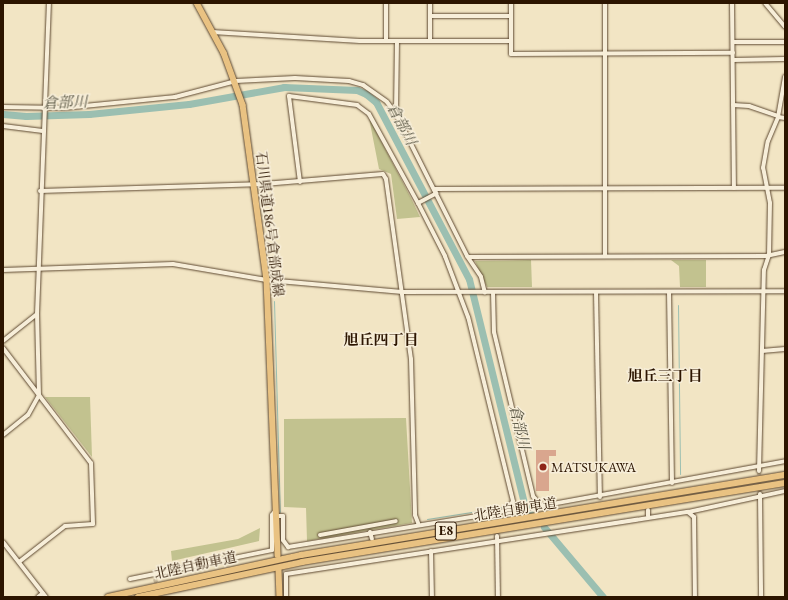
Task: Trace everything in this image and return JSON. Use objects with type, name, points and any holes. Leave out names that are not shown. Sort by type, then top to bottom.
[{"type":"highway","name":"北陸自動車道","points":[[108,597],[301,555],[785,475]]},
{"type":"highway","name":"北陸自動車道","points":[[138,597],[302,562],[785,483]]},
{"type":"main road","name":"石川県道186号倉部成線","points":[[197,3],[237,82],[243,105],[253,184],[268,280],[278,555]]},
{"type":"main road","points":[[280,570],[280,597]]},
{"type":"street","points":[[3,435],[28,415],[39,395],[36,268],[49,3]]},
{"type":"street","points":[[386,3],[386,41]]},
{"type":"street","points":[[430,3],[430,41]]},
{"type":"street","points":[[511,3],[511,54],[733,53]]},
{"type":"street","points":[[604,3],[605,256]]},
{"type":"street","points":[[732,3],[734,188]]},
{"type":"street","points":[[765,3],[785,27]]},
{"type":"street","points":[[430,16],[511,16]]},
{"type":"street","points":[[212,32],[386,41],[511,41]]},
{"type":"street","points":[[396,114],[397,41]]},
{"type":"street","points":[[733,42],[785,42]]},
{"type":"street","points":[[733,60],[785,59]]},
{"type":"street","points":[[759,471],[764,270],[769,256],[768,190],[763,168],[768,141],[778,116],[785,77]]},
{"type":"street","points":[[3,107],[64,108],[175,97],[237,82],[295,78],[349,81],[376,92],[396,114],[436,194],[481,277],[483,292]]},
{"type":"street","points":[[130,579],[155,577],[272,550],[272,515],[276,513],[283,516],[283,540],[288,546],[418,523],[508,510],[513,501],[468,317],[445,256],[419,202],[369,114],[357,105],[289,96],[300,182]]},
{"type":"street","points":[[733,105],[749,106],[785,118]]},
{"type":"street","points":[[3,126],[43,129]]},
{"type":"street","points":[[40,191],[300,182],[382,174],[386,179],[411,359],[415,515],[418,523]]},
{"type":"street","points":[[434,189],[734,188],[768,190],[785,188]]},
{"type":"street","points":[[419,202],[436,194]]},
{"type":"street","points":[[469,257],[769,256],[785,252]]},
{"type":"street","points":[[3,270],[173,264],[268,280],[402,292],[785,291]]},
{"type":"street","points":[[493,292],[494,332],[533,496],[541,506],[672,484],[785,461]]},
{"type":"street","points":[[596,292],[600,496]]},
{"type":"street","points":[[669,292],[672,484]]},
{"type":"street","points":[[3,341],[37,314]]},
{"type":"street","points":[[3,348],[91,462],[92,524],[65,526],[19,562]]},
{"type":"street","points":[[762,351],[785,349]]},
{"type":"street","points":[[646,488],[647,494]]},
{"type":"street","points":[[286,597],[286,574],[431,551],[558,534],[648,516],[688,512],[760,495],[785,491]]},
{"type":"street","points":[[760,495],[761,597]]},
{"type":"street","points":[[648,510],[648,516]]},
{"type":"street","points":[[688,512],[694,517],[695,597]]},
{"type":"street","points":[[320,535],[396,521]]},
{"type":"street","points":[[317,531],[320,535],[320,541]]},
{"type":"street","points":[[370,532],[372,539]]},
{"type":"street","points":[[497,536],[498,597]]},
{"type":"street","points":[[3,542],[46,597]]},
{"type":"street","points":[[431,551],[432,597]]},
{"type":"street","points":[[375,554],[376,560]]},
{"type":"street","points":[[38,597],[43,593]]},
{"type":"green space","points":[[369,118],[420,217],[397,219],[391,174],[379,169]]},
{"type":"green space","points":[[531,260],[532,287],[487,287],[475,261]]},
{"type":"green space","points":[[671,260],[706,260],[706,287],[680,287],[679,266]]},
{"type":"green space","points":[[45,397],[90,397],[92,457]]},
{"type":"green space","points":[[406,418],[412,523],[307,541],[306,508],[284,507],[284,419]]},
{"type":"green space","points":[[260,528],[259,541],[172,561],[171,551],[238,539]]},
{"type":"building","name":"MATSUKAWA","points":[[536,450],[556,450],[556,456],[549,456],[549,491],[536,491]]},
{"type":"waterway","name":"倉部川","points":[[3,114],[26,116],[89,114],[189,104],[284,87],[357,90],[366,94],[376,102],[469,279],[524,503],[530,513]]},
{"type":"waterway","points":[[274,301],[280,512]]},
{"type":"waterway","points":[[678,305],[680,474]]},
{"type":"waterway","points":[[427,519],[503,507]]},
{"type":"waterway","name":"倉部川","points":[[544,527],[603,597]]},
{"type":"tunnel","points":[[759,471],[760,494]]},
{"type":"tunnel","points":[[155,579],[160,597]]},
{"type":"place","name":"MATSUKAWA","points":[[543,467]]},
{"type":"district","name":"旭丘四丁目","points":[[381,340]]},
{"type":"district","name":"旭丘三丁目","points":[[665,376]]}]
